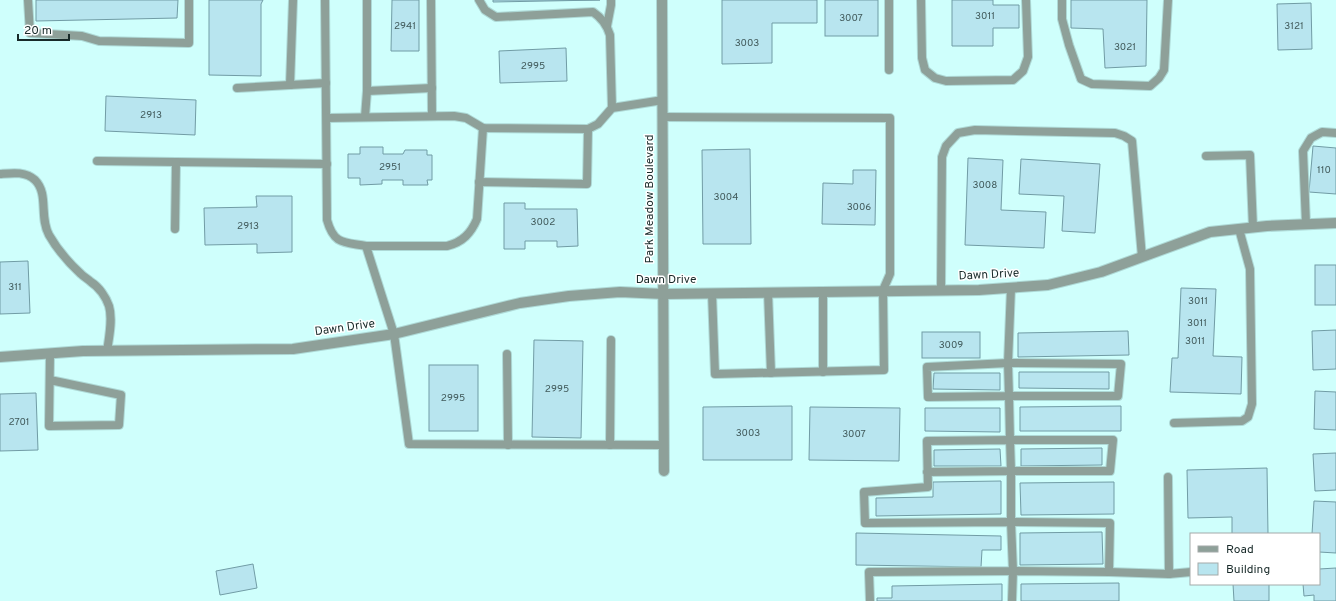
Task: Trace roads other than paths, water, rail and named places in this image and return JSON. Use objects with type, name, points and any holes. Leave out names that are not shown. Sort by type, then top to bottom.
[{"type":"street","name":"Park Meadow Boulevard","points":[[662,0],[664,470]]},
{"type":"street","name":"Dawn Drive","points":[[0,357],[107,351],[293,349],[394,334],[520,303],[562,297],[620,292],[664,294],[941,290],[1011,288],[1048,285],[1101,272],[1210,232],[1332,223]]},
{"type":"lane","points":[[28,0],[30,34],[82,36],[99,41],[189,43],[189,0]]},
{"type":"lane","points":[[290,85],[293,0]]},
{"type":"lane","points":[[325,0],[327,220],[330,232],[335,238],[341,241],[366,246],[448,246],[456,244],[473,228],[477,219],[482,128]]},
{"type":"lane","points":[[365,117],[367,91],[367,0]]},
{"type":"lane","points":[[431,0],[432,116]]},
{"type":"lane","points":[[479,0],[485,10],[496,17],[593,12],[598,15],[607,26],[610,35],[612,108]]},
{"type":"lane","points":[[607,26],[611,0]]},
{"type":"lane","points":[[888,0],[889,70]]},
{"type":"lane","points":[[921,0],[922,58],[925,70],[935,78],[946,81],[1013,80],[1023,71],[1028,57],[1026,0]]},
{"type":"lane","points":[[1062,0],[1062,19],[1081,80],[1092,84],[1150,86],[1160,78],[1164,70],[1168,0]]},
{"type":"lane","points":[[237,88],[326,83]]},
{"type":"lane","points":[[367,91],[432,88]]},
{"type":"lane","points":[[327,118],[454,116],[466,118],[482,128],[588,129],[598,124],[612,108],[663,100]]},
{"type":"lane","points":[[663,117],[890,118],[890,274],[883,290],[884,370],[715,374],[712,293]]},
{"type":"lane","points":[[479,182],[587,184],[588,129]]},
{"type":"lane","points":[[941,290],[942,157],[946,146],[958,133],[975,130],[1115,133],[1132,141],[1142,257]]},
{"type":"lane","points":[[1306,224],[1303,151],[1312,138],[1322,132],[1336,133]]},
{"type":"lane","points":[[1206,156],[1250,155],[1253,228]]},
{"type":"lane","points":[[97,161],[327,164]]},
{"type":"lane","points":[[175,229],[176,162]]},
{"type":"lane","points":[[0,174],[24,174],[39,185],[42,192],[44,226],[64,256],[83,276],[93,283],[104,296],[110,307],[107,351]]},
{"type":"lane","points":[[1174,423],[1242,421],[1248,417],[1252,404],[1250,269],[1239,229]]},
{"type":"lane","points":[[366,246],[394,334],[409,444],[664,445]]},
{"type":"lane","points":[[1011,288],[1008,363],[1013,571],[1012,601]]},
{"type":"lane","points":[[823,291],[823,372]]},
{"type":"lane","points":[[768,292],[771,373]]},
{"type":"lane","points":[[610,445],[611,340]]},
{"type":"lane","points":[[50,354],[49,426],[118,426],[121,395],[50,380]]},
{"type":"lane","points":[[508,354],[508,445]]},
{"type":"lane","points":[[1008,363],[1121,364],[1118,396],[928,397],[926,367],[1008,363]]},
{"type":"lane","points":[[927,472],[1110,471],[1113,440],[927,441],[927,472],[928,487],[864,492],[865,523],[1110,522],[1109,572]]},
{"type":"lane","points":[[1168,478],[1169,574]]},
{"type":"lane","points":[[870,601],[869,572],[1013,571],[1169,574],[1190,572]]}]
